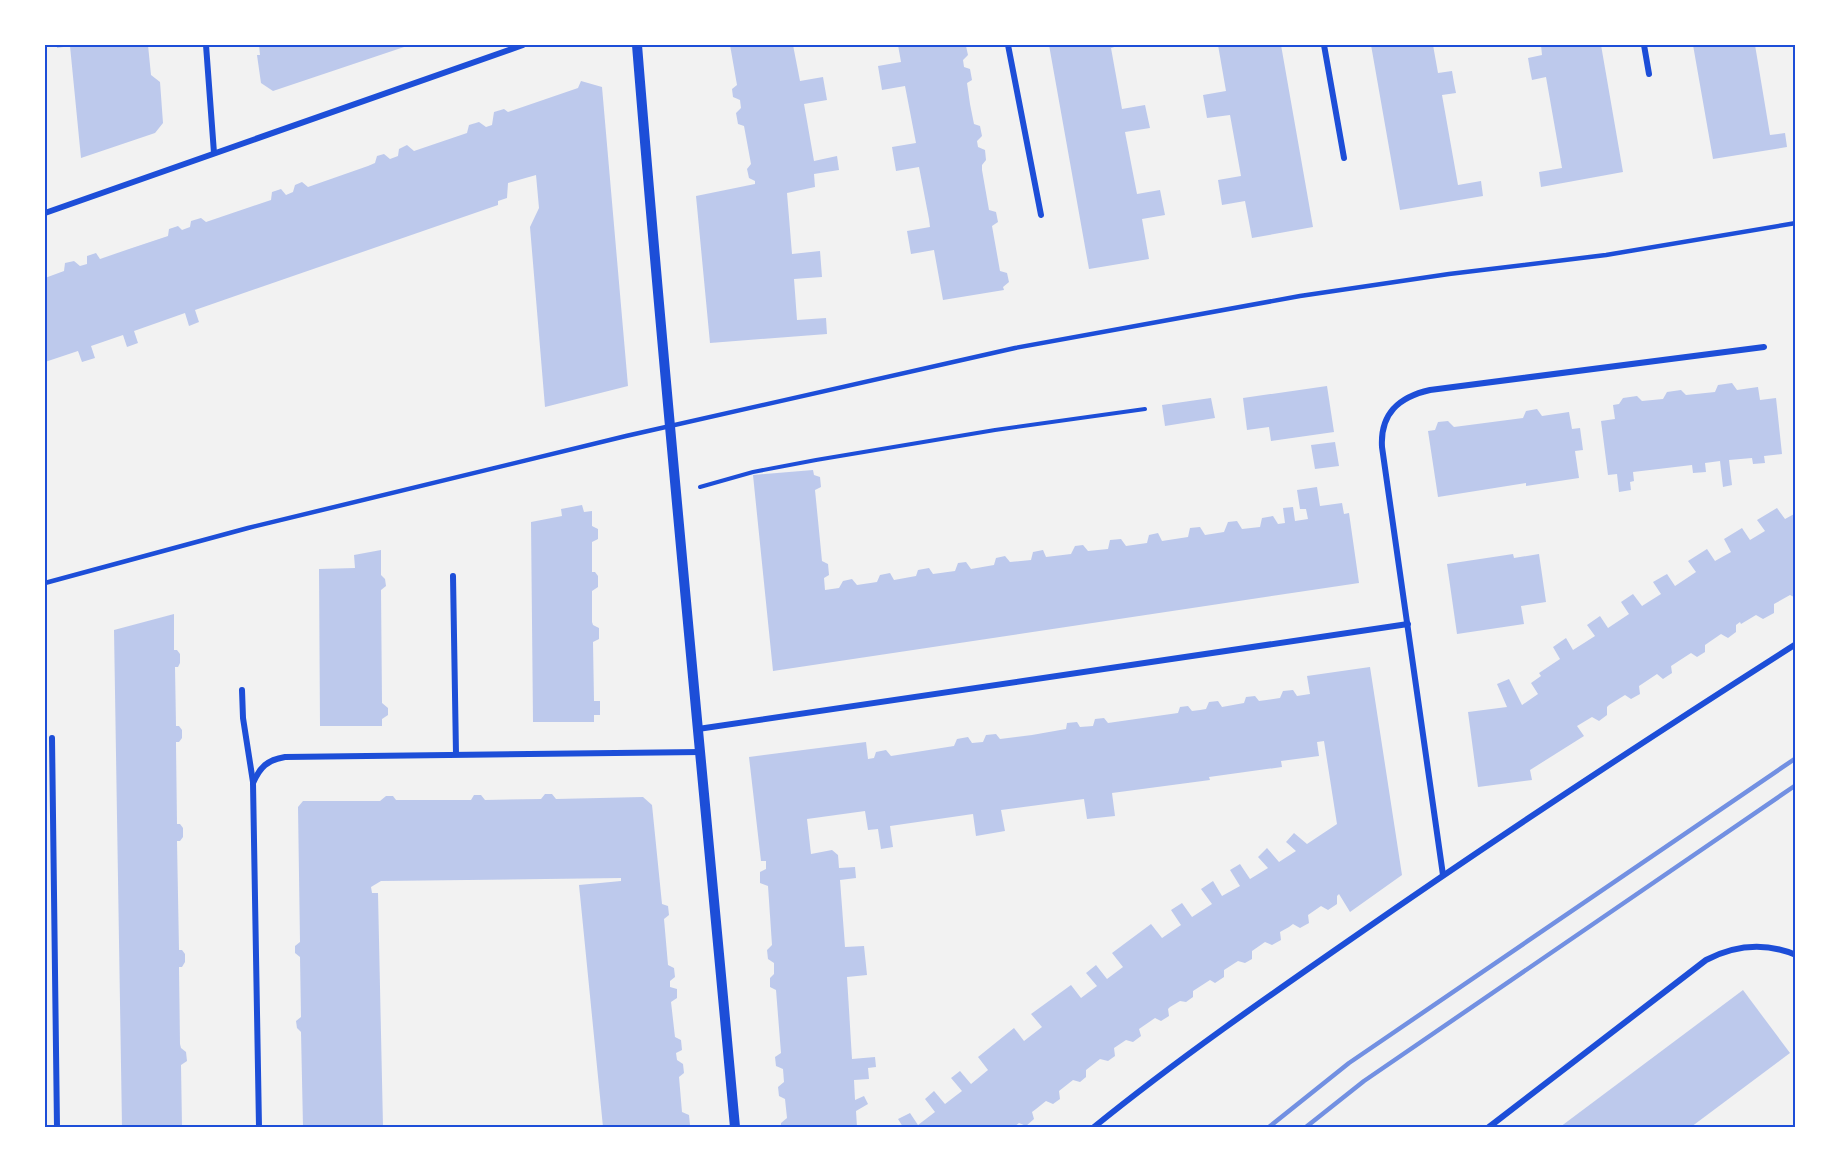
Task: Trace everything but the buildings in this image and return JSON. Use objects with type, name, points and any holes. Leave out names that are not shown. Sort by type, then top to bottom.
[{"type":"street","points":[[206,45],[214,153]]},
{"type":"street","points":[[45,213],[523,45]]},
{"type":"street","points":[[638,45],[669,431],[735,1127]]},
{"type":"street","points":[[1008,45],[1041,215]]},
{"type":"street","points":[[1324,45],[1344,158]]},
{"type":"street","points":[[1644,45],[1649,74]]},
{"type":"street","points":[[1443,875],[1382,438],[1388,416],[1395,406],[1412,395],[1430,390],[1764,347]]},
{"type":"street","points":[[453,576],[456,754]]},
{"type":"street","points":[[698,729],[1408,624]]},
{"type":"street","points":[[1095,1127],[1225,1027],[1443,875],[1628,751],[1796,644]]},
{"type":"street","points":[[242,690],[243,718],[254,783],[258,1127]]},
{"type":"street","points":[[52,738],[57,1127]]},
{"type":"street","points":[[254,783],[264,764],[285,757],[701,752]]},
{"type":"street","points":[[1489,1127],[1706,960],[1720,953],[1749,946],[1773,948],[1796,955]]},
{"type":"lane","points":[[45,583],[248,528],[615,439],[1016,348],[1300,296],[1449,274],[1606,255],[1796,223]]},
{"type":"path","points":[[714,484],[753,472],[816,460],[995,430],[1146,409]]},
{"type":"railway","points":[[1269,1127],[1349,1063],[1796,758]]},
{"type":"railway","points":[[1306,1127],[1364,1081],[1796,785]]}]
